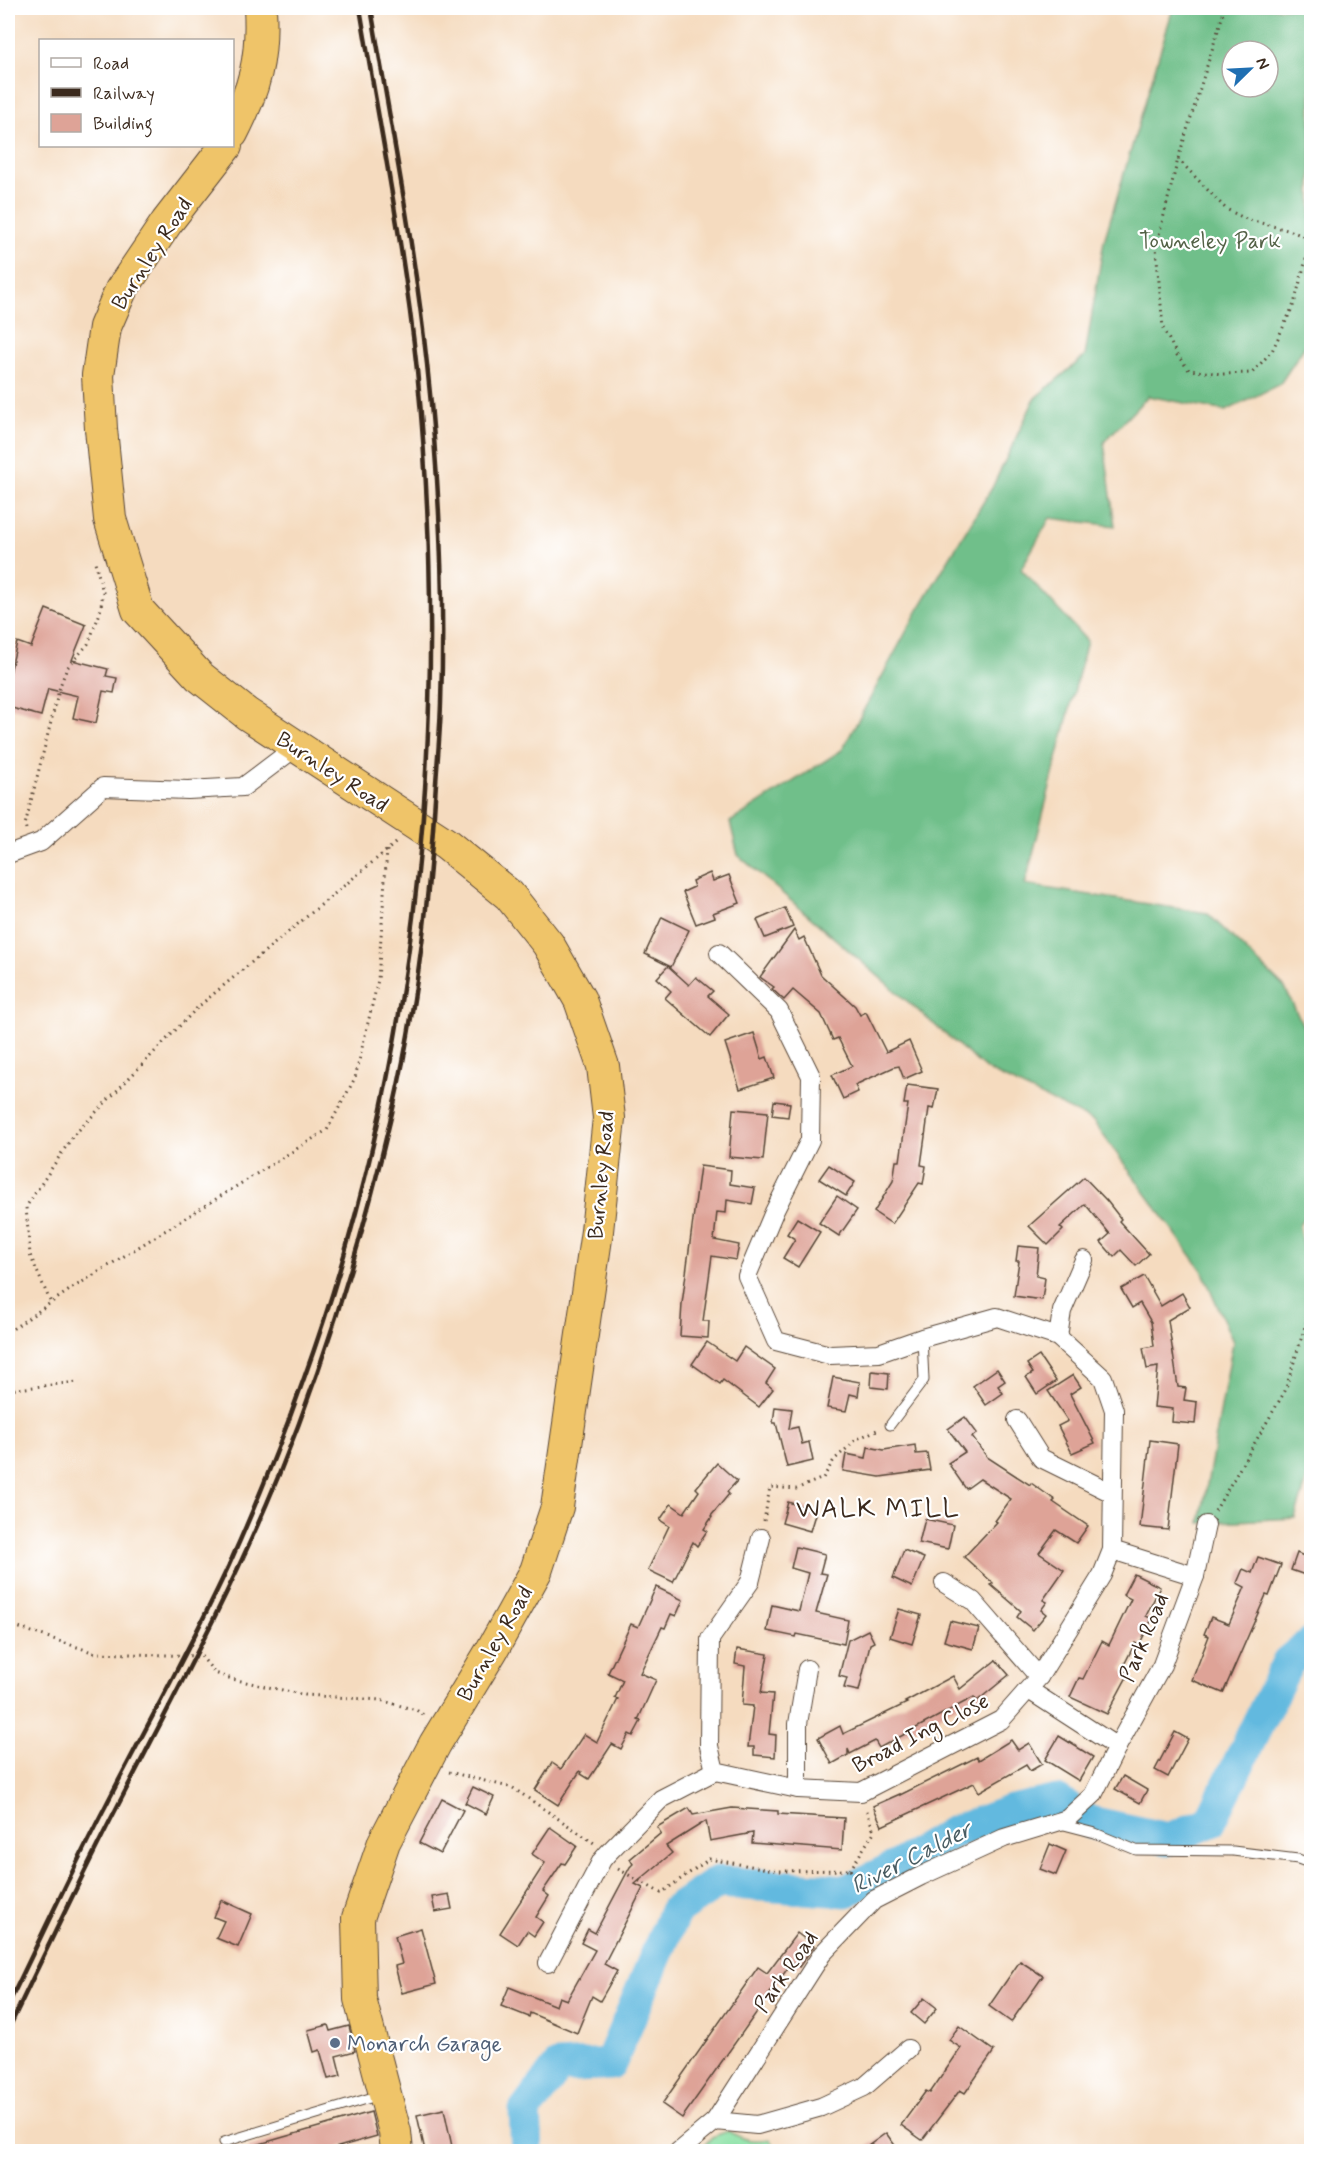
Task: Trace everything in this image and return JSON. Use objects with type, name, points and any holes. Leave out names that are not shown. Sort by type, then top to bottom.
[{"type":"highway","points":[[234,129],[256,78],[262,38],[260,8]]},
{"type":"highway","name":"Burnley Road","points":[[225,147],[167,222],[121,290],[105,327],[98,375],[110,519],[138,610],[199,676],[247,714],[446,844],[509,895],[548,944],[580,999],[603,1066],[609,1118],[597,1231],[557,1507],[536,1571],[446,1729],[435,1744],[384,1842],[358,1918],[360,1999],[385,2094],[397,2151]]},
{"type":"street","points":[[8,854],[41,842],[103,788],[188,790],[243,787],[296,747]]},
{"type":"street","points":[[719,953],[779,1011],[811,1076],[810,1140],[774,1212],[747,1276],[776,1341],[830,1355],[879,1353],[997,1317],[1058,1336],[1102,1378],[1114,1410],[1112,1550],[1195,1576]]},
{"type":"street","points":[[1058,1336],[1062,1311],[1084,1260]]},
{"type":"street","points":[[1017,1420],[1041,1458],[1112,1493]]},
{"type":"street","name":"Park Road","points":[[678,2151],[715,2121],[822,1954],[874,1900],[1004,1838],[1062,1821],[1093,1795],[1162,1665],[1195,1576],[1206,1525]]},
{"type":"street","points":[[548,1963],[605,1857],[661,1799],[714,1771],[710,1746],[711,1639],[750,1582],[761,1538]]},
{"type":"street","name":"Broad Ing Close","points":[[714,1771],[798,1789],[861,1792],[1001,1720],[1034,1684],[1102,1575],[1112,1550]]},
{"type":"street","points":[[944,1583],[973,1601],[1034,1684],[1117,1747]]},
{"type":"street","points":[[798,1789],[798,1724],[807,1669]]},
{"type":"street","points":[[715,2121],[757,2125],[821,2107],[864,2086],[908,2049]]},
{"type":"lane","points":[[890,1425],[924,1380],[922,1338]]},
{"type":"lane","points":[[1062,1821],[1136,1851],[1233,1851],[1298,1859],[1311,1864]]},
{"type":"lane","points":[[224,2142],[385,2094]]},
{"type":"path","points":[[1178,159],[1226,209],[1245,219],[1311,238],[1294,304],[1272,351],[1252,373],[1222,374],[1189,370],[1177,355],[1163,328],[1156,248],[1178,159],[1225,8]]},
{"type":"path","points":[[30,846],[25,825],[60,686],[67,668],[88,644],[100,613],[103,592],[94,554]]},
{"type":"path","points":[[51,1302],[30,1255],[26,1207],[73,1136],[199,1006],[410,831],[410,821]]},
{"type":"path","points":[[8,1332],[51,1302],[327,1130],[355,1078],[378,980],[387,850]]},
{"type":"path","points":[[1206,1525],[1285,1391],[1311,1304]]},
{"type":"path","points":[[8,1390],[77,1382]]},
{"type":"path","points":[[761,1538],[770,1487],[796,1489],[824,1478],[834,1460],[857,1440],[890,1425]]},
{"type":"path","points":[[8,1624],[95,1653],[201,1656],[215,1673],[232,1679],[305,1695],[380,1700],[416,1710],[446,1729]]},
{"type":"path","points":[[425,1766],[513,1788],[605,1857],[661,1893],[710,1859],[779,1870],[850,1870]]},
{"type":"path","points":[[850,1870],[874,1832],[861,1792]]},
{"type":"path","points":[[850,1870],[864,1890]]},
{"type":"green space","name":"Towneley Park","points":[[1173,8],[1311,8],[1311,337],[1280,384],[1226,411],[1148,396],[1104,442],[1115,526],[1050,518],[1021,569],[1087,641],[1025,885],[1207,913],[1285,988],[1311,1043],[1311,1208],[1299,1225],[1311,1297],[1312,1464],[1295,1518],[1200,1523],[1233,1342],[1202,1270],[1093,1121],[987,1070],[738,855],[730,822],[842,750],[918,610],[992,488],[1035,398],[1085,356],[1104,241]]},
{"type":"green space","points":[[728,2131],[749,2140],[770,2139],[775,2151],[698,2152],[712,2137]]},
{"type":"building","points":[[46,609],[86,625],[72,660],[108,669],[106,676],[117,678],[114,693],[103,691],[96,723],[73,718],[78,696],[48,689],[41,716],[8,707],[8,682],[17,642],[31,647]]},
{"type":"building","points":[[710,873],[713,881],[729,875],[740,903],[713,913],[715,917],[696,924],[683,892],[694,887],[692,881]]},
{"type":"building","points":[[785,908],[793,927],[765,938],[757,920]]},
{"type":"building","points":[[662,917],[689,930],[671,967],[645,954]]},
{"type":"building","points":[[794,930],[799,940],[804,937],[821,975],[855,1006],[860,1015],[866,1012],[886,1052],[909,1041],[922,1071],[904,1079],[899,1066],[894,1067],[855,1085],[858,1092],[843,1099],[832,1075],[852,1066],[838,1038],[833,1040],[821,1014],[793,990],[784,1000],[772,989],[774,987],[760,977]]},
{"type":"building","points":[[668,966],[689,985],[696,977],[713,991],[708,996],[729,1014],[710,1037],[665,998],[671,991],[657,978]]},
{"type":"building","points":[[754,1033],[762,1059],[767,1057],[774,1078],[740,1089],[725,1043]]},
{"type":"building","points":[[907,1085],[938,1089],[934,1109],[929,1108],[921,1165],[926,1166],[923,1184],[919,1183],[892,1224],[874,1212],[893,1181],[896,1161],[900,1161],[908,1104],[904,1104]]},
{"type":"building","points":[[774,1101],[790,1103],[788,1117],[772,1115]]},
{"type":"building","points":[[733,1109],[768,1112],[763,1160],[729,1157]]},
{"type":"building","points":[[829,1165],[855,1182],[846,1196],[819,1179]]},
{"type":"building","points":[[700,1166],[731,1170],[730,1184],[755,1188],[752,1204],[727,1200],[726,1213],[717,1212],[714,1240],[739,1245],[736,1260],[712,1256],[703,1321],[709,1321],[708,1338],[680,1336]]},
{"type":"building","points":[[1084,1177],[1107,1201],[1121,1219],[1119,1221],[1149,1254],[1136,1266],[1121,1250],[1114,1257],[1101,1242],[1110,1234],[1085,1204],[1060,1227],[1063,1230],[1048,1245],[1029,1226]]},
{"type":"building","points":[[837,1196],[857,1210],[839,1236],[819,1223]]},
{"type":"building","points":[[797,1218],[820,1232],[798,1267],[783,1258],[795,1239],[787,1234]]},
{"type":"building","points":[[1018,1246],[1039,1248],[1036,1276],[1045,1278],[1042,1300],[1014,1296],[1019,1261],[1016,1261]]},
{"type":"building","points":[[1144,1276],[1161,1306],[1182,1293],[1190,1307],[1168,1320],[1178,1387],[1186,1388],[1184,1400],[1197,1402],[1195,1424],[1172,1422],[1173,1409],[1154,1407],[1158,1367],[1147,1369],[1143,1348],[1154,1346],[1151,1322],[1140,1303],[1132,1308],[1121,1289]]},
{"type":"building","points":[[707,1342],[735,1361],[744,1347],[775,1369],[766,1383],[773,1389],[759,1407],[723,1380],[720,1384],[692,1364]]},
{"type":"building","points":[[1039,1356],[1056,1381],[1037,1394],[1026,1377],[1033,1373],[1027,1364]]},
{"type":"building","points":[[997,1369],[1005,1381],[998,1386],[1003,1393],[986,1405],[973,1386]]},
{"type":"building","points":[[872,1371],[889,1373],[888,1389],[871,1387]]},
{"type":"building","points":[[1073,1375],[1081,1387],[1070,1394],[1095,1443],[1072,1453],[1058,1426],[1068,1421],[1048,1391]]},
{"type":"building","points":[[833,1377],[860,1382],[858,1396],[850,1394],[846,1411],[827,1408]]},
{"type":"building","points":[[775,1407],[792,1409],[789,1429],[798,1427],[802,1444],[809,1442],[813,1461],[787,1467],[776,1423],[773,1423]]},
{"type":"building","points":[[965,1417],[977,1433],[972,1437],[987,1457],[1030,1485],[1031,1483],[1055,1500],[1053,1502],[1088,1526],[1076,1543],[1056,1530],[1039,1553],[1064,1570],[1043,1600],[1047,1602],[1041,1610],[1046,1614],[1033,1630],[1017,1617],[1021,1611],[964,1557],[997,1522],[995,1521],[1011,1499],[980,1479],[966,1489],[948,1463],[965,1452],[948,1429]]},
{"type":"building","points":[[1150,1440],[1178,1444],[1168,1530],[1140,1527]]},
{"type":"building","points":[[915,1445],[916,1454],[927,1453],[930,1470],[880,1477],[843,1471],[846,1454],[866,1458],[868,1447],[884,1450]]},
{"type":"building","points":[[717,1463],[737,1481],[711,1516],[704,1529],[707,1531],[697,1546],[693,1542],[673,1582],[648,1570],[669,1526],[660,1520],[671,1504],[684,1513],[699,1491],[696,1488]]},
{"type":"building","points":[[788,1502],[816,1511],[810,1531],[782,1523]]},
{"type":"building","points":[[925,1519],[953,1525],[948,1549],[919,1543]]},
{"type":"building","points":[[796,1547],[825,1554],[820,1573],[827,1574],[816,1613],[848,1620],[844,1644],[797,1634],[796,1637],[767,1631],[772,1605],[799,1611],[808,1573],[791,1568]]},
{"type":"building","points":[[904,1550],[924,1558],[912,1587],[893,1578]]},
{"type":"building","points":[[1297,1553],[1311,1559],[1308,1576],[1291,1570]]},
{"type":"building","points":[[1258,1557],[1281,1565],[1269,1596],[1266,1595],[1223,1693],[1192,1680],[1209,1636],[1204,1634],[1211,1617],[1229,1624],[1245,1587],[1237,1583],[1243,1569],[1252,1573]]},
{"type":"building","points":[[1134,1574],[1160,1587],[1146,1616],[1152,1619],[1139,1645],[1135,1643],[1122,1669],[1129,1673],[1107,1714],[1070,1697],[1079,1678],[1083,1679],[1102,1641],[1109,1645],[1131,1599],[1123,1595]]},
{"type":"building","points":[[656,1587],[683,1600],[676,1616],[671,1614],[665,1628],[662,1627],[640,1673],[656,1680],[638,1720],[641,1721],[633,1736],[629,1734],[621,1749],[612,1744],[589,1779],[580,1771],[558,1805],[535,1790],[552,1763],[561,1769],[584,1734],[597,1742],[618,1699],[615,1698],[623,1680],[608,1673],[631,1624],[638,1627]]},
{"type":"building","points":[[899,1609],[921,1615],[912,1644],[890,1637]]},
{"type":"building","points":[[950,1621],[979,1628],[973,1649],[944,1641]]},
{"type":"building","points":[[868,1630],[874,1642],[870,1644],[859,1691],[844,1688],[847,1678],[839,1676],[848,1640]]},
{"type":"building","points":[[737,1649],[768,1654],[761,1693],[773,1694],[769,1734],[776,1735],[775,1757],[754,1755],[754,1747],[748,1747],[753,1706],[742,1705],[745,1666],[735,1664]]},
{"type":"building","points":[[996,1660],[1009,1675],[977,1701],[974,1697],[879,1748],[875,1741],[850,1754],[848,1749],[848,1755],[832,1764],[818,1738],[840,1726],[843,1734],[907,1703],[905,1702],[953,1676],[960,1689]]},
{"type":"building","points":[[1175,1732],[1188,1739],[1168,1777],[1155,1770]]},
{"type":"building","points":[[1059,1736],[1093,1757],[1079,1781],[1045,1760]]},
{"type":"building","points":[[1011,1740],[1018,1750],[1029,1743],[1042,1764],[1030,1771],[1026,1765],[979,1792],[974,1783],[882,1826],[873,1806],[977,1757],[979,1760]]},
{"type":"building","points":[[1123,1776],[1147,1790],[1140,1803],[1115,1789]]},
{"type":"building","points":[[473,1787],[494,1797],[486,1814],[465,1803]]},
{"type":"building","points":[[442,1799],[463,1810],[440,1854],[419,1843]]},
{"type":"building","points":[[689,1808],[693,1815],[732,1808],[778,1811],[778,1814],[844,1818],[842,1850],[752,1843],[753,1833],[710,1841],[706,1821],[666,1846],[672,1853],[635,1884],[643,1888],[604,1964],[617,1971],[600,2001],[592,1996],[577,2033],[530,2013],[529,2017],[501,2006],[509,1987],[556,2006],[559,1997],[567,2000],[595,1950],[581,1943],[588,1929],[595,1933],[633,1864],[630,1859],[661,1833],[657,1827]]},
{"type":"building","points":[[550,1827],[577,1846],[543,1891],[549,1896],[536,1917],[543,1922],[534,1936],[527,1931],[518,1945],[500,1933],[545,1863],[532,1854]]},
{"type":"building","points":[[1050,1844],[1066,1851],[1056,1875],[1040,1869]]},
{"type":"building","points":[[449,1894],[452,1909],[435,1912],[432,1897]]},
{"type":"building","points":[[221,1900],[252,1914],[238,1947],[216,1938],[224,1921],[214,1917]]},
{"type":"building","points":[[421,1928],[436,1984],[402,1993],[395,1966],[402,1964],[395,1936]]},
{"type":"building","points":[[797,1933],[814,1946],[799,1967],[792,1962],[682,2118],[662,2104],[758,1967],[767,1973]]},
{"type":"building","points":[[1020,1961],[1043,1976],[1011,2022],[989,2006]]},
{"type":"building","points":[[924,1998],[937,2008],[924,2024],[911,2013]]},
{"type":"building","points":[[328,2025],[330,2031],[349,2026],[355,2051],[336,2056],[341,2076],[328,2079],[320,2050],[314,2052],[308,2030]]},
{"type":"building","points":[[959,2026],[994,2051],[965,2093],[960,2090],[922,2140],[901,2125],[926,2091],[930,2093],[961,2048],[949,2040]]},
{"type":"building","points":[[444,2109],[453,2151],[425,2151],[417,2115]]},
{"type":"building","points":[[371,2112],[377,2136],[324,2151],[249,2151],[249,2147]]},
{"type":"building","points":[[886,2133],[899,2151],[861,2151]]},
{"type":"waterway","name":"River Calder","points":[[527,2152],[525,2111],[558,2067],[610,2064],[675,1911],[718,1882],[846,1891],[899,1865],[952,1833],[1011,1811],[1057,1801],[1089,1822],[1168,1839],[1210,1822],[1288,1662],[1312,1642]]},
{"type":"railway","points":[[8,2005],[92,1831],[214,1596],[249,1520],[277,1451],[303,1381],[343,1258],[375,1134],[400,1008],[417,882],[427,754],[430,627],[427,498],[412,324],[399,233],[360,8]]},
{"type":"railway","points":[[8,2030],[88,1865],[221,1604],[278,1477],[328,1343],[356,1252],[392,1113],[408,1035],[425,917],[439,739],[442,661],[440,533],[422,319],[402,185],[371,8]]},
{"type":"place","name":"Monarch Garage","points":[[335,2043]]},
{"type":"district","name":"WALK MILL","points":[[878,1508]]}]
